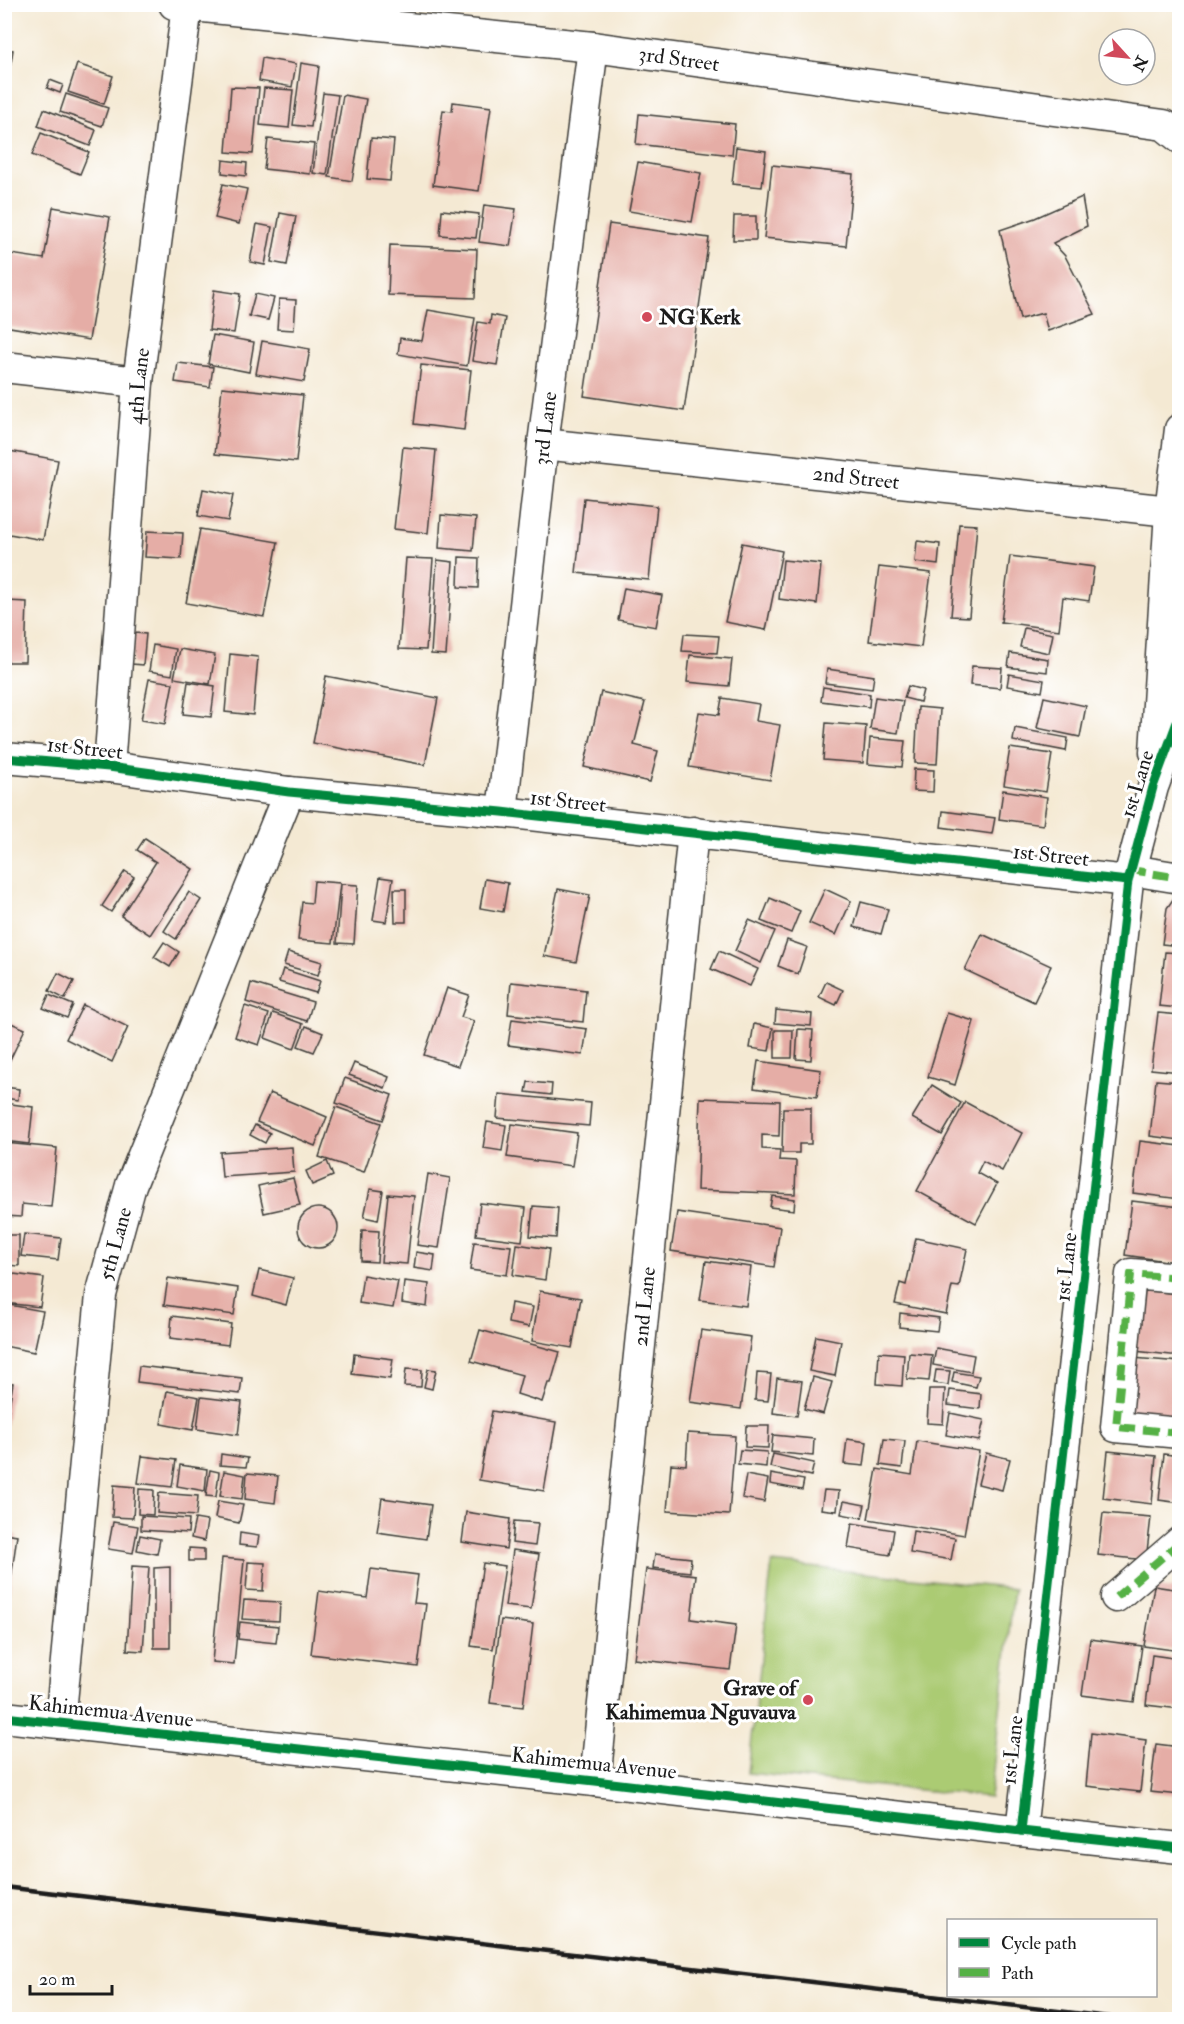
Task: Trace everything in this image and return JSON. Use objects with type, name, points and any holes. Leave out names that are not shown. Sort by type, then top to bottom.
[{"type":"street","name":"3rd Street","points":[[180,5],[593,46],[1164,125],[1179,138]]},
{"type":"street","name":"4th Lane","points":[[109,767],[138,382],[180,5]]},
{"type":"street","name":"3rd Lane","points":[[502,812],[543,444],[593,46]]},
{"type":"street","points":[[4,368],[138,382]]},
{"type":"street","points":[[1153,787],[1170,511],[1179,429]]},
{"type":"street","name":"2nd Street","points":[[543,444],[1170,511]]},
{"type":"street","name":"1st Lane","points":[[1021,1831],[1129,876],[1153,787],[1179,714]]},
{"type":"street","name":"1st Street","points":[[4,758],[109,767],[290,792],[1129,876],[1179,878]]},
{"type":"street","name":"5th Lane","points":[[60,1724],[102,1295],[131,1185],[290,792]]},
{"type":"street","name":"2nd Lane","points":[[595,1780],[693,832]]},
{"type":"street","points":[[1179,1278],[1131,1274],[1116,1427],[1179,1433]]},
{"type":"street","points":[[1116,1597],[1179,1542]]},
{"type":"street","name":"Kahimemua Avenue","points":[[4,1717],[595,1780],[1179,1848]]},
{"type":"green space","points":[[772,1563],[1014,1589],[990,1797],[748,1773]]},
{"type":"building","points":[[4,49],[13,50],[11,63],[4,62]]},
{"type":"building","points":[[262,58],[296,64],[292,87],[259,81]]},
{"type":"building","points":[[301,63],[319,66],[311,127],[293,125]]},
{"type":"building","points":[[77,64],[113,76],[104,104],[68,92]]},
{"type":"building","points":[[4,76],[9,77],[6,98],[4,98]]},
{"type":"building","points":[[50,80],[63,85],[60,93],[47,88]]},
{"type":"building","points":[[231,87],[259,88],[253,154],[226,152]]},
{"type":"building","points":[[264,88],[293,90],[289,128],[260,125]]},
{"type":"building","points":[[323,93],[338,95],[327,175],[313,173]]},
{"type":"building","points":[[66,94],[108,108],[102,126],[60,112]]},
{"type":"building","points":[[343,95],[366,99],[352,181],[329,177]]},
{"type":"building","points":[[453,102],[491,107],[479,191],[433,185],[443,110],[452,111]]},
{"type":"building","points":[[44,109],[96,130],[90,146],[38,126]]},
{"type":"building","points":[[639,114],[735,124],[732,155],[636,144]]},
{"type":"building","points":[[41,133],[89,152],[80,174],[32,155]]},
{"type":"building","points":[[371,138],[394,140],[390,181],[367,179]]},
{"type":"building","points":[[268,139],[314,144],[310,174],[264,169]]},
{"type":"building","points":[[736,147],[766,151],[762,187],[732,184]]},
{"type":"building","points":[[223,160],[247,163],[246,176],[222,173]]},
{"type":"building","points":[[638,162],[701,173],[692,222],[629,211]]},
{"type":"building","points":[[772,165],[853,174],[846,246],[764,238]]},
{"type":"building","points":[[223,184],[247,189],[239,224],[215,218]]},
{"type":"building","points":[[1082,197],[1087,226],[1053,243],[1065,256],[1095,314],[1048,331],[1043,313],[1020,319],[1000,230],[1035,218]]},
{"type":"building","points":[[484,205],[516,209],[510,246],[479,242]]},
{"type":"building","points":[[53,207],[110,217],[89,340],[4,326],[4,294],[11,254],[44,259]]},
{"type":"building","points":[[442,210],[479,214],[476,238],[440,235]]},
{"type":"building","points":[[280,213],[296,216],[287,265],[271,262]]},
{"type":"building","points":[[734,216],[756,216],[756,240],[733,240]]},
{"type":"building","points":[[257,224],[272,227],[265,265],[250,262]]},
{"type":"building","name":"NG Kerk","points":[[609,224],[709,238],[684,411],[584,396]]},
{"type":"building","points":[[390,245],[477,249],[475,298],[388,295]]},
{"type":"building","points":[[214,290],[240,294],[234,333],[209,330]]},
{"type":"building","points":[[255,294],[274,298],[268,320],[249,316]]},
{"type":"building","points":[[279,299],[296,300],[294,330],[277,329]]},
{"type":"building","points":[[428,310],[475,318],[467,366],[398,354],[400,338],[422,341]]},
{"type":"building","points":[[491,315],[505,318],[497,365],[472,361],[478,322],[490,324]]},
{"type":"building","points":[[213,335],[254,342],[249,372],[208,364]]},
{"type":"building","points":[[262,341],[310,349],[304,382],[256,374]]},
{"type":"building","points":[[178,363],[213,367],[210,387],[175,382]]},
{"type":"building","points":[[421,365],[471,370],[464,430],[414,424]]},
{"type":"building","points":[[222,387],[303,395],[296,462],[215,454]]},
{"type":"building","points":[[403,447],[436,450],[428,533],[394,529]]},
{"type":"building","points":[[4,450],[58,460],[43,540],[4,533]]},
{"type":"building","points":[[203,489],[233,495],[228,521],[198,516]]},
{"type":"building","points":[[584,498],[657,506],[649,580],[576,573]]},
{"type":"building","points":[[441,515],[476,518],[473,551],[439,548]]},
{"type":"building","points":[[959,524],[977,525],[969,617],[951,616]]},
{"type":"building","points":[[200,529],[278,542],[264,617],[186,603]]},
{"type":"building","points":[[147,531],[183,533],[181,559],[145,557]]},
{"type":"building","points":[[917,541],[940,544],[938,565],[915,562]]},
{"type":"building","points":[[742,543],[782,551],[766,630],[725,622]]},
{"type":"building","points":[[1010,556],[1094,567],[1089,601],[1063,597],[1059,630],[1001,622]]},
{"type":"building","points":[[459,557],[479,558],[478,588],[458,587]]},
{"type":"building","points":[[406,558],[433,559],[426,650],[399,649]]},
{"type":"building","points":[[437,560],[453,562],[446,655],[431,654]]},
{"type":"building","points":[[783,560],[821,564],[817,604],[779,599]]},
{"type":"building","points":[[879,567],[931,573],[921,647],[869,641]]},
{"type":"building","points":[[624,588],[662,595],[656,627],[618,620]]},
{"type":"building","points":[[7,601],[27,602],[25,662],[6,662]]},
{"type":"building","points":[[1024,628],[1053,634],[1049,653],[1020,647]]},
{"type":"building","points":[[134,633],[146,634],[143,665],[132,664]]},
{"type":"building","points":[[684,634],[719,636],[717,653],[682,651]]},
{"type":"building","points":[[153,645],[176,649],[172,675],[149,671]]},
{"type":"building","points":[[180,649],[215,655],[210,684],[174,678]]},
{"type":"building","points":[[1010,653],[1048,659],[1047,672],[1008,667]]},
{"type":"building","points":[[230,654],[258,657],[253,715],[225,712]]},
{"type":"building","points":[[690,655],[732,659],[729,686],[687,682]]},
{"type":"building","points":[[972,666],[1002,668],[1000,688],[970,685]]},
{"type":"building","points":[[827,669],[874,676],[872,689],[825,683]]},
{"type":"building","points":[[1009,674],[1044,680],[1042,692],[1007,686]]},
{"type":"building","points":[[326,676],[438,698],[425,765],[313,743]]},
{"type":"building","points":[[149,679],[173,683],[165,724],[141,720]]},
{"type":"building","points":[[188,682],[215,686],[211,717],[183,714]]},
{"type":"building","points":[[908,686],[923,690],[920,702],[904,698]]},
{"type":"building","points":[[823,687],[870,694],[869,707],[821,701]]},
{"type":"building","points":[[601,692],[645,702],[634,745],[658,751],[650,782],[584,767]]},
{"type":"building","points":[[875,697],[903,701],[898,733],[870,729]]},
{"type":"building","points":[[1044,697],[1086,706],[1080,737],[1037,728]]},
{"type":"building","points":[[722,698],[759,704],[756,721],[780,725],[770,780],[689,767],[699,712],[719,715]]},
{"type":"building","points":[[918,707],[940,709],[937,764],[915,763]]},
{"type":"building","points":[[826,723],[866,726],[863,763],[823,760]]},
{"type":"building","points":[[1015,728],[1068,738],[1066,751],[1013,741]]},
{"type":"building","points":[[870,738],[905,741],[902,767],[868,764]]},
{"type":"building","points":[[1010,748],[1052,754],[1046,792],[1004,785]]},
{"type":"building","points":[[914,769],[934,770],[933,792],[913,791]]},
{"type":"building","points":[[1003,790],[1047,797],[1043,825],[999,819]]},
{"type":"building","points":[[943,811],[995,818],[992,834],[941,827]]},
{"type":"building","points":[[145,838],[193,869],[150,935],[121,916],[156,862],[137,850]]},
{"type":"building","points":[[125,871],[134,877],[111,912],[102,906]]},
{"type":"building","points":[[380,877],[393,879],[386,922],[373,920]]},
{"type":"building","points":[[485,879],[508,883],[503,912],[480,908]]},
{"type":"building","points":[[314,881],[340,883],[333,943],[298,940],[302,902],[312,903]]},
{"type":"building","points":[[341,884],[358,885],[354,944],[337,943]]},
{"type":"building","points":[[394,889],[406,889],[406,922],[395,922]]},
{"type":"building","points":[[558,889],[590,895],[576,962],[544,956]]},
{"type":"building","points":[[825,889],[851,901],[836,935],[809,923]]},
{"type":"building","points":[[189,892],[201,900],[176,939],[164,931]]},
{"type":"building","points":[[1180,892],[1180,946],[1162,944],[1167,908]]},
{"type":"building","points":[[770,898],[800,911],[791,933],[761,921]]},
{"type":"building","points":[[861,902],[888,909],[881,934],[854,927]]},
{"type":"building","points":[[749,920],[775,931],[761,963],[735,951]]},
{"type":"building","points":[[982,934],[1051,966],[1034,1002],[965,970]]},
{"type":"building","points":[[787,940],[807,947],[798,974],[778,966]]},
{"type":"building","points":[[164,942],[179,952],[170,967],[154,957]]},
{"type":"building","points":[[719,951],[758,969],[750,986],[711,969]]},
{"type":"building","points":[[288,952],[322,962],[318,975],[284,965]]},
{"type":"building","points":[[1165,952],[1180,953],[1180,1008],[1159,1006]]},
{"type":"building","points":[[283,969],[320,981],[316,993],[279,982]]},
{"type":"building","points":[[58,973],[74,981],[65,999],[49,991]]},
{"type":"building","points":[[511,982],[586,990],[583,1022],[508,1014]]},
{"type":"building","points":[[826,982],[843,990],[836,1005],[819,997]]},
{"type":"building","points":[[251,983],[313,1002],[307,1021],[246,1002]]},
{"type":"building","points":[[447,988],[469,995],[461,1017],[474,1021],[458,1066],[424,1055]]},
{"type":"building","points":[[49,995],[73,1005],[67,1018],[43,1008]]},
{"type":"building","points":[[83,1005],[128,1027],[112,1062],[66,1039]]},
{"type":"building","points":[[245,1006],[269,1014],[259,1045],[235,1037]]},
{"type":"building","points":[[776,1010],[812,1014],[811,1026],[775,1023]]},
{"type":"building","points":[[273,1013],[303,1024],[294,1049],[265,1038]]},
{"type":"building","points":[[947,1013],[974,1021],[955,1085],[928,1077]]},
{"type":"building","points":[[1158,1013],[1180,1015],[1180,1072],[1151,1069]]},
{"type":"building","points":[[512,1019],[587,1029],[583,1055],[508,1045]]},
{"type":"building","points":[[4,1020],[25,1029],[4,1072]]},
{"type":"building","points":[[754,1024],[773,1028],[769,1051],[750,1048]]},
{"type":"building","points":[[306,1026],[323,1033],[314,1052],[298,1046]]},
{"type":"building","points":[[798,1029],[813,1030],[811,1060],[796,1059]]},
{"type":"building","points":[[775,1030],[793,1030],[792,1058],[775,1058]]},
{"type":"building","points":[[758,1061],[821,1070],[817,1097],[754,1088]]},
{"type":"building","points":[[354,1063],[389,1077],[385,1088],[349,1075]]},
{"type":"building","points":[[345,1078],[392,1095],[383,1120],[336,1103]]},
{"type":"building","points":[[1156,1080],[1180,1082],[1180,1140],[1150,1136]]},
{"type":"building","points":[[528,1082],[552,1084],[551,1095],[526,1092]]},
{"type":"building","points":[[932,1085],[961,1103],[942,1135],[912,1118]]},
{"type":"building","points":[[4,1087],[19,1089],[18,1100],[4,1098]]},
{"type":"building","points":[[270,1093],[327,1117],[315,1146],[257,1122]]},
{"type":"building","points":[[499,1094],[591,1103],[589,1126],[497,1118]]},
{"type":"building","points":[[700,1098],[780,1101],[779,1136],[762,1135],[762,1149],[780,1150],[779,1160],[796,1161],[795,1194],[697,1190]]},
{"type":"building","points":[[965,1102],[1022,1133],[1002,1171],[983,1161],[977,1173],[997,1184],[976,1223],[917,1191]]},
{"type":"building","points":[[4,1103],[33,1107],[29,1144],[4,1141]]},
{"type":"building","points":[[336,1107],[381,1123],[364,1172],[319,1157]]},
{"type":"building","points":[[783,1108],[811,1108],[811,1144],[799,1144],[799,1153],[782,1153]]},
{"type":"building","points":[[487,1122],[506,1125],[502,1151],[483,1148]]},
{"type":"building","points":[[512,1124],[577,1133],[572,1166],[507,1157]]},
{"type":"building","points":[[255,1125],[270,1133],[265,1143],[250,1135]]},
{"type":"building","points":[[1140,1141],[1180,1146],[1180,1199],[1133,1193]]},
{"type":"building","points":[[4,1143],[57,1148],[51,1207],[22,1204],[21,1217],[4,1216]]},
{"type":"building","points":[[292,1147],[294,1172],[222,1177],[220,1152]]},
{"type":"building","points":[[327,1161],[333,1176],[312,1185],[306,1171]]},
{"type":"building","points":[[428,1174],[450,1178],[439,1248],[417,1245]]},
{"type":"building","points":[[293,1178],[300,1205],[264,1213],[258,1186]]},
{"type":"building","points":[[370,1189],[383,1191],[378,1220],[364,1217]]},
{"type":"building","points":[[388,1194],[414,1196],[407,1264],[381,1262]]},
{"type":"building","points":[[772,1196],[795,1199],[794,1210],[770,1207]]},
{"type":"building","points":[[1132,1201],[1180,1207],[1180,1263],[1125,1255]]},
{"type":"building","points":[[480,1203],[526,1208],[522,1241],[476,1235]]},
{"type":"building","points":[[533,1206],[558,1208],[556,1238],[530,1236]]},
{"type":"building","points":[[318,1208],[326,1209],[332,1214],[337,1220],[337,1236],[332,1242],[326,1247],[318,1248],[310,1247],[304,1242],[299,1236],[298,1228],[299,1220],[304,1214],[310,1209]]},
{"type":"building","points":[[677,1212],[780,1227],[774,1267],[671,1251]]},
{"type":"building","points":[[362,1230],[379,1231],[377,1262],[361,1261]]},
{"type":"building","points":[[24,1234],[61,1238],[58,1260],[21,1256]]},
{"type":"building","points":[[6,1235],[19,1235],[19,1266],[6,1265]]},
{"type":"building","points":[[916,1238],[967,1249],[959,1287],[952,1286],[946,1314],[895,1304],[900,1283],[906,1285]]},
{"type":"building","points":[[474,1242],[511,1246],[507,1275],[470,1270]]},
{"type":"building","points":[[517,1244],[549,1249],[545,1280],[513,1275]]},
{"type":"building","points":[[416,1252],[435,1255],[433,1271],[414,1268]]},
{"type":"building","points":[[706,1261],[751,1267],[746,1306],[700,1300]]},
{"type":"building","points":[[259,1270],[293,1278],[286,1305],[253,1296]]},
{"type":"building","points":[[6,1273],[44,1278],[40,1307],[4,1303]]},
{"type":"building","points":[[363,1275],[398,1281],[393,1308],[359,1303]]},
{"type":"building","points":[[168,1278],[238,1288],[234,1315],[164,1305]]},
{"type":"building","points":[[404,1281],[429,1284],[427,1307],[402,1303]]},
{"type":"building","points":[[1142,1290],[1180,1294],[1180,1356],[1135,1351]]},
{"type":"building","points":[[540,1291],[581,1298],[572,1348],[532,1341]]},
{"type":"building","points":[[511,1303],[533,1307],[529,1327],[508,1323]]},
{"type":"building","points":[[4,1304],[43,1311],[34,1352],[4,1346]]},
{"type":"building","points":[[900,1313],[939,1318],[937,1331],[899,1327]]},
{"type":"building","points":[[172,1316],[231,1324],[228,1345],[170,1338]]},
{"type":"building","points":[[480,1330],[560,1352],[551,1383],[548,1383],[542,1402],[517,1394],[522,1375],[471,1361]]},
{"type":"building","points":[[701,1330],[751,1337],[741,1409],[690,1402]]},
{"type":"building","points":[[816,1336],[841,1341],[835,1376],[809,1371]]},
{"type":"building","points":[[936,1348],[974,1355],[971,1372],[933,1365]]},
{"type":"building","points":[[879,1352],[904,1354],[902,1386],[877,1384]]},
{"type":"building","points":[[909,1353],[932,1355],[929,1381],[907,1379]]},
{"type":"building","points":[[354,1354],[393,1359],[390,1379],[352,1374]]},
{"type":"building","points":[[1133,1358],[1180,1362],[1180,1424],[1127,1419]]},
{"type":"building","points":[[139,1366],[242,1378],[240,1394],[137,1382]]},
{"type":"building","points":[[406,1369],[422,1370],[421,1387],[404,1386]]},
{"type":"building","points":[[428,1369],[436,1370],[432,1389],[424,1387]]},
{"type":"building","points":[[936,1370],[950,1371],[948,1385],[934,1383]]},
{"type":"building","points":[[954,1372],[979,1376],[976,1387],[952,1382]]},
{"type":"building","points":[[757,1373],[771,1374],[768,1401],[755,1400]]},
{"type":"building","points":[[813,1377],[832,1382],[823,1414],[804,1409]]},
{"type":"building","points":[[777,1378],[802,1381],[797,1416],[773,1413]]},
{"type":"building","points":[[4,1382],[13,1383],[6,1425],[4,1425]]},
{"type":"building","points":[[929,1389],[945,1389],[943,1424],[927,1423]]},
{"type":"building","points":[[950,1390],[981,1394],[980,1409],[948,1405]]},
{"type":"building","points":[[167,1391],[199,1397],[193,1430],[161,1424]]},
{"type":"building","points":[[201,1397],[242,1402],[238,1435],[197,1429]]},
{"type":"building","points":[[492,1411],[556,1422],[544,1491],[479,1480]]},
{"type":"building","points":[[950,1413],[984,1420],[979,1441],[946,1435]]},
{"type":"building","points":[[746,1426],[769,1426],[768,1448],[745,1447]]},
{"type":"building","points":[[688,1433],[735,1436],[729,1515],[667,1511],[671,1464],[686,1465]]},
{"type":"building","points":[[773,1435],[814,1439],[813,1456],[771,1452]]},
{"type":"building","points":[[847,1439],[867,1442],[864,1466],[844,1464]]},
{"type":"building","points":[[884,1439],[905,1441],[902,1468],[880,1465]]},
{"type":"building","points":[[917,1441],[979,1451],[964,1535],[868,1519],[877,1469],[912,1475]]},
{"type":"building","points":[[740,1450],[767,1452],[766,1467],[738,1464]]},
{"type":"building","points":[[1108,1451],[1156,1456],[1152,1504],[1103,1498]]},
{"type":"building","points":[[986,1453],[1010,1459],[1002,1490],[978,1484]]},
{"type":"building","points":[[221,1454],[248,1458],[246,1467],[220,1465]]},
{"type":"building","points":[[773,1454],[814,1463],[811,1476],[770,1467]]},
{"type":"building","points":[[1164,1454],[1180,1456],[1180,1503],[1159,1500]]},
{"type":"building","points":[[142,1456],[176,1460],[172,1487],[138,1483]]},
{"type":"building","points":[[180,1465],[207,1469],[205,1491],[177,1486]]},
{"type":"building","points":[[210,1470],[219,1472],[216,1497],[206,1496]]},
{"type":"building","points":[[224,1471],[245,1475],[242,1499],[220,1496]]},
{"type":"building","points":[[247,1473],[278,1476],[275,1503],[245,1499]]},
{"type":"building","points":[[771,1474],[804,1480],[802,1490],[770,1484]]},
{"type":"building","points":[[746,1475],[768,1479],[764,1502],[742,1498]]},
{"type":"building","points":[[114,1485],[135,1487],[133,1518],[112,1517]]},
{"type":"building","points":[[139,1489],[154,1490],[153,1515],[138,1514]]},
{"type":"building","points":[[824,1490],[839,1491],[837,1511],[821,1509]]},
{"type":"building","points":[[159,1493],[198,1496],[196,1516],[157,1513]]},
{"type":"building","points":[[382,1498],[431,1505],[426,1539],[377,1532]]},
{"type":"building","points":[[218,1501],[243,1505],[239,1523],[215,1518]]},
{"type":"building","points":[[844,1501],[865,1505],[862,1518],[841,1514]]},
{"type":"building","points":[[466,1512],[510,1519],[506,1549],[462,1542]]},
{"type":"building","points":[[1103,1513],[1151,1517],[1146,1560],[1098,1555]]},
{"type":"building","points":[[141,1516],[189,1519],[188,1533],[141,1530]]},
{"type":"building","points":[[195,1519],[207,1521],[204,1541],[191,1538]]},
{"type":"building","points":[[514,1521],[538,1523],[535,1546],[512,1543]]},
{"type":"building","points":[[113,1522],[138,1526],[133,1553],[108,1549]]},
{"type":"building","points":[[852,1523],[894,1530],[890,1555],[848,1548]]},
{"type":"building","points":[[913,1531],[955,1538],[951,1560],[910,1553]]},
{"type":"building","points":[[4,1533],[17,1535],[9,1594],[4,1593]]},
{"type":"building","points":[[240,1533],[259,1536],[257,1547],[239,1545]]},
{"type":"building","points":[[140,1535],[160,1539],[157,1554],[137,1550]]},
{"type":"building","points":[[189,1548],[204,1549],[204,1561],[189,1561]]},
{"type":"building","points":[[513,1550],[539,1554],[531,1609],[505,1606]]},
{"type":"building","points":[[655,1554],[691,1558],[690,1572],[653,1568]]},
{"type":"building","points":[[222,1558],[244,1560],[234,1664],[212,1662]]},
{"type":"building","points":[[248,1562],[265,1563],[263,1591],[246,1590]]},
{"type":"building","points":[[483,1563],[505,1566],[493,1649],[471,1646]]},
{"type":"building","points":[[132,1566],[149,1567],[143,1651],[127,1650]]},
{"type":"building","points":[[170,1567],[170,1648],[154,1648],[154,1568]]},
{"type":"building","points":[[371,1569],[418,1575],[414,1603],[426,1604],[418,1667],[311,1654],[319,1591],[367,1598]]},
{"type":"building","points":[[646,1569],[696,1575],[691,1619],[736,1625],[730,1670],[634,1659]]},
{"type":"building","points":[[1154,1586],[1180,1590],[1180,1651],[1144,1646]]},
{"type":"building","points":[[244,1600],[280,1602],[279,1621],[242,1619]]},
{"type":"building","points":[[501,1620],[533,1624],[523,1707],[490,1703]]},
{"type":"building","points":[[240,1622],[278,1626],[276,1643],[238,1639]]},
{"type":"building","points":[[1090,1639],[1142,1646],[1134,1702],[1082,1695]]},
{"type":"building","points":[[1152,1655],[1180,1659],[1180,1709],[1146,1705]]},
{"type":"building","points":[[1091,1733],[1146,1740],[1140,1792],[1086,1786]]},
{"type":"building","points":[[1156,1744],[1180,1747],[1180,1795],[1150,1792]]},
{"type":"railway","points":[[4,1887],[1135,2020]]},
{"type":"marked path","points":[[1131,870],[1180,878]]},
{"type":"marked path","points":[[1180,1278],[1131,1274],[1116,1427],[1180,1433]]},
{"type":"marked path","points":[[1116,1597],[1180,1542]]},
{"type":"cycle path","points":[[1021,1831],[1128,881],[1153,787],[1180,714]]},
{"type":"cycle path","points":[[4,758],[109,767],[289,792],[502,812],[1128,881]]},
{"type":"cycle path","points":[[4,1717],[595,1781],[1180,1848]]},
{"type":"place","name":"NG Kerk","points":[[647,317]]},
{"type":"place","name":"Grave of Kahimemua Nguvauva","points":[[808,1700]]}]
